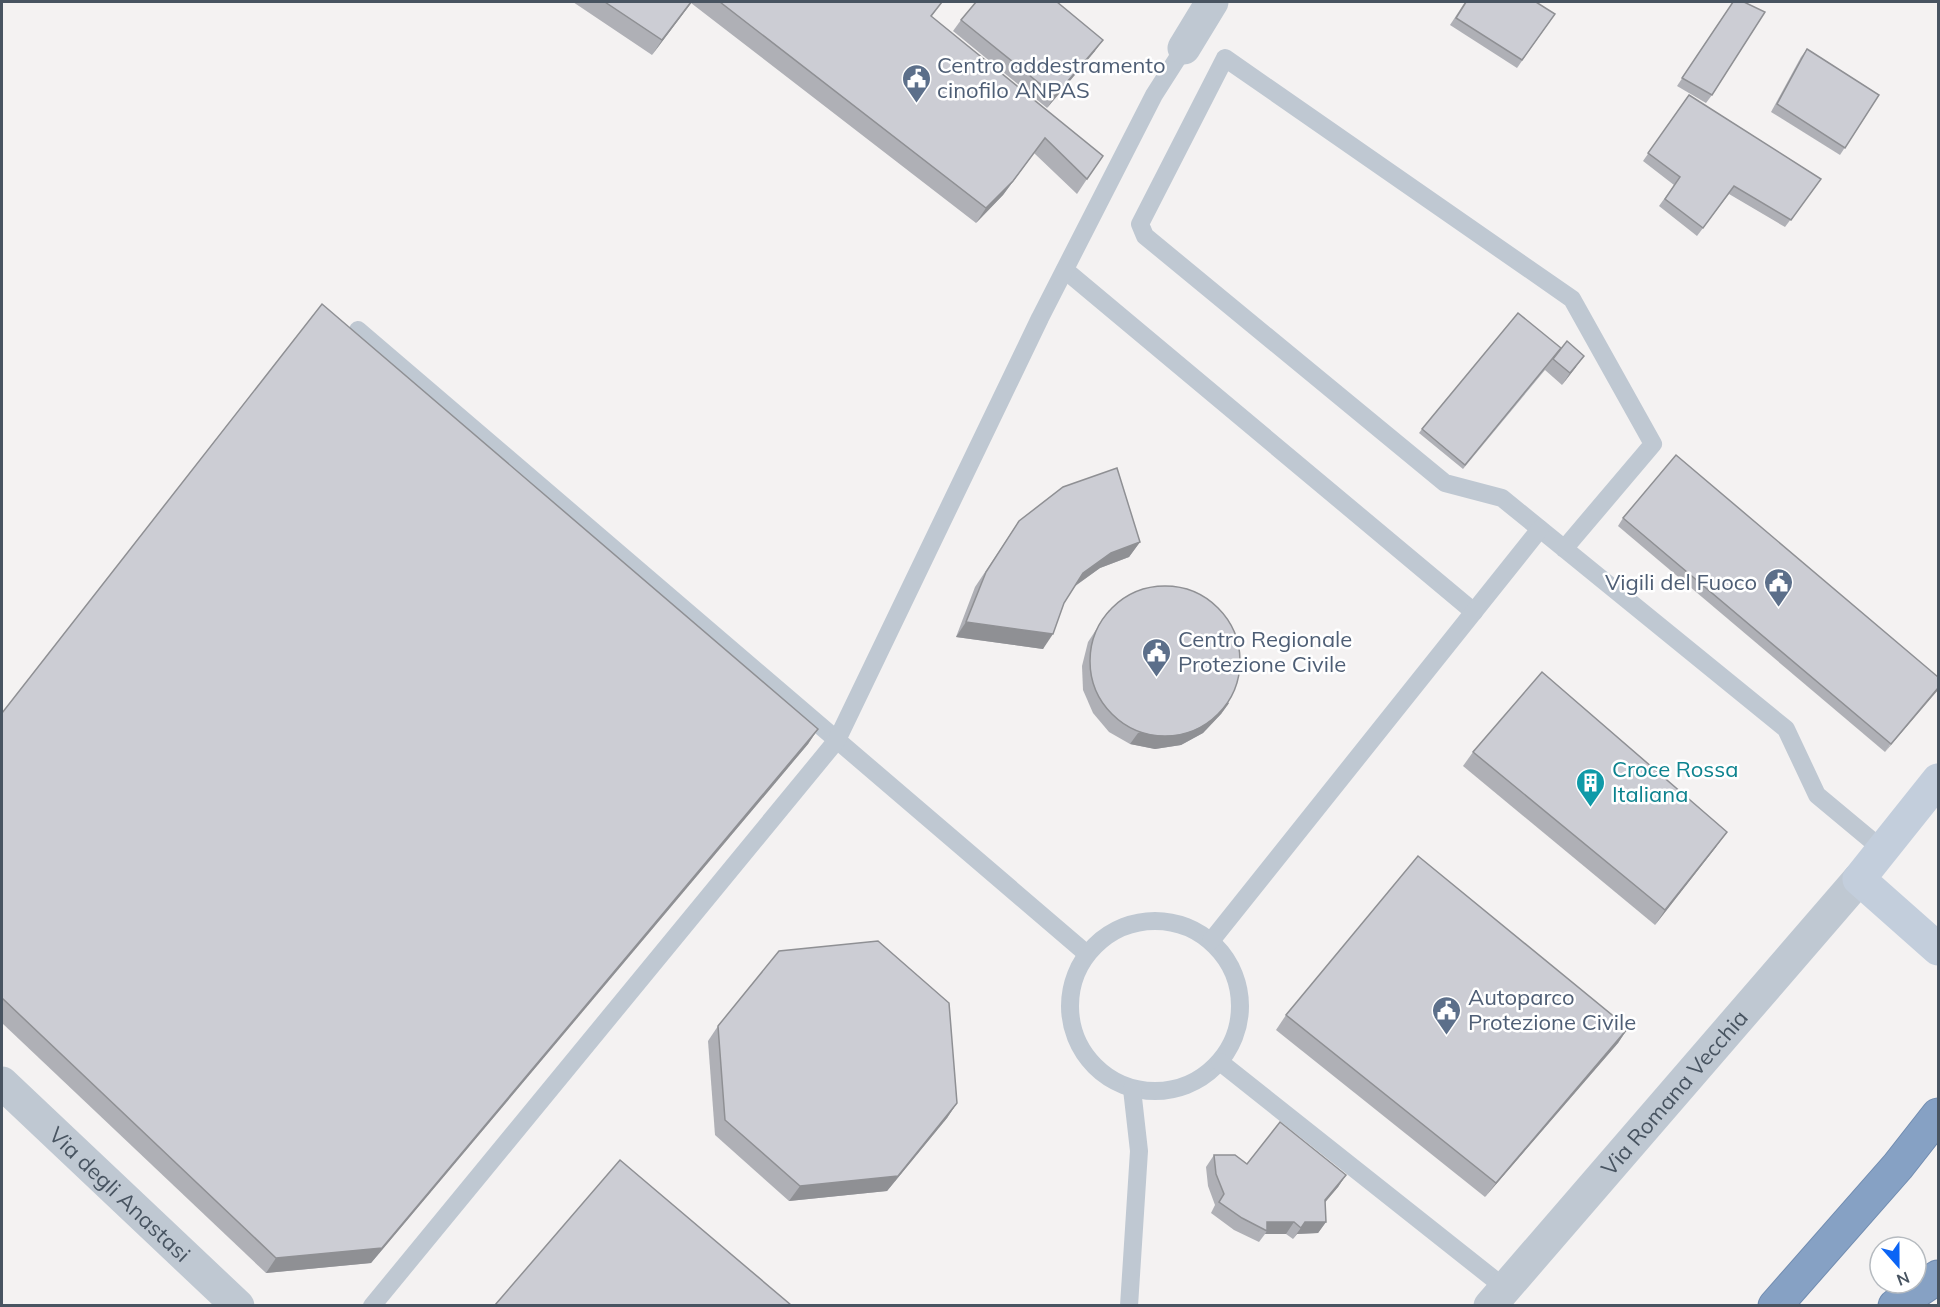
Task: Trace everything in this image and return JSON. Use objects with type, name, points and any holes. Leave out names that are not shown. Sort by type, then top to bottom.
[{"type":"highway","points":[[1775,1305],[1898,1166],[1938,1115]]},
{"type":"highway","points":[[1895,1305],[1938,1277]]},
{"type":"street","points":[[1184,48],[1212,2]]},
{"type":"street","name":"Via Romana Vecchia","points":[[1497,1297],[1859,879],[1938,780]]},
{"type":"street","points":[[1859,879],[1938,949]]},
{"type":"street","name":"Via degli Anastasi","points":[[2,1083],[237,1305]]},
{"type":"lane","points":[[372,1305],[837,740],[1065,270],[1154,95],[1184,48]]},
{"type":"lane","points":[[1564,549],[1653,444],[1572,299],[1225,58],[1140,224],[1145,236],[1445,483],[1502,498],[1564,549],[1786,729],[1817,795],[1882,850]]},
{"type":"lane","points":[[1065,270],[1474,612]]},
{"type":"lane","points":[[358,330],[1087,954]]},
{"type":"lane","points":[[1211,941],[1540,529]]},
{"type":"lane","points":[[1160,921],[1187,927],[1211,941],[1228,962],[1238,987],[1240,1013],[1234,1039],[1220,1062],[1202,1078],[1180,1088],[1156,1092],[1132,1089],[1106,1077],[1086,1058],[1073,1034],[1068,1006],[1073,978],[1087,954],[1107,935],[1132,923],[1160,921]]},
{"type":"lane","points":[[1220,1062],[1497,1297]]},
{"type":"lane","points":[[1129,1305],[1139,1151],[1132,1089]]},
{"type":"building","points":[[605,2],[691,2],[662,40]]},
{"type":"building","name":"Centro addestramento cinofilo ANPAS","points":[[720,2],[942,2],[931,16],[1103,156],[1087,179],[1045,138],[1013,181],[986,208]]},
{"type":"building","points":[[976,2],[1057,2],[1103,40],[1055,96],[961,20]]},
{"type":"building","points":[[1466,2],[1536,2],[1555,14],[1522,60],[1456,18]]},
{"type":"building","points":[[1733,2],[1744,2],[1765,12],[1712,95],[1682,78]]},
{"type":"building","points":[[1807,49],[1879,95],[1845,148],[1777,104]]},
{"type":"building","points":[[1689,95],[1821,179],[1791,220],[1734,186],[1703,228],[1665,199],[1680,177],[1648,153]]},
{"type":"building","points":[[322,304],[818,729],[382,1248],[276,1258],[2,998],[2,713]]},
{"type":"building","points":[[1518,313],[1561,348],[1465,465],[1422,429]]},
{"type":"building","points":[[1567,341],[1584,356],[1570,373],[1553,359]]},
{"type":"building","name":"Vigili del Fuoco","points":[[1676,455],[1938,677],[1938,688],[1891,744],[1623,518]]},
{"type":"building","points":[[1117,468],[1140,542],[1111,553],[1083,573],[1064,603],[1053,634],[966,622],[986,572],[1019,521],[1063,487]]},
{"type":"building","name":"Centro Regionale Protezione Civile","points":[[1165,586],[1194,591],[1207,598],[1218,608],[1228,619],[1235,632],[1240,661],[1235,690],[1228,703],[1218,714],[1207,724],[1194,731],[1165,736],[1136,731],[1123,724],[1112,714],[1102,703],[1095,690],[1090,661],[1095,632],[1102,619],[1112,608],[1123,598],[1136,591]]},
{"type":"building","name":"Croce Rossa Italiana","points":[[1542,672],[1727,832],[1665,910],[1473,752]]},
{"type":"building","name":"Autoparco Protezione Civile","points":[[1418,856],[1628,1028],[1496,1183],[1286,1015]]},
{"type":"building","points":[[878,941],[949,1003],[957,1103],[898,1176],[800,1186],[725,1120],[718,1026],[779,951]]},
{"type":"building","points":[[1280,1122],[1346,1175],[1325,1200],[1326,1222],[1305,1222],[1301,1228],[1294,1222],[1267,1222],[1267,1231],[1242,1218],[1219,1202],[1224,1194],[1216,1174],[1214,1155],[1235,1155],[1247,1164]]},
{"type":"building","points":[[620,1160],[791,1305],[495,1305]]},
{"type":"place","name":"Centro addestramento cinofilo ANPAS","points":[[916,104]]},
{"type":"place","name":"Vigili del Fuoco","points":[[1778,608]]},
{"type":"place","name":"Centro Regionale Protezione Civile","points":[[1157,678]]},
{"type":"place","name":"Croce Rossa Italiana","points":[[1591,808]]},
{"type":"place","name":"Autoparco Protezione Civile","points":[[1447,1036]]}]
